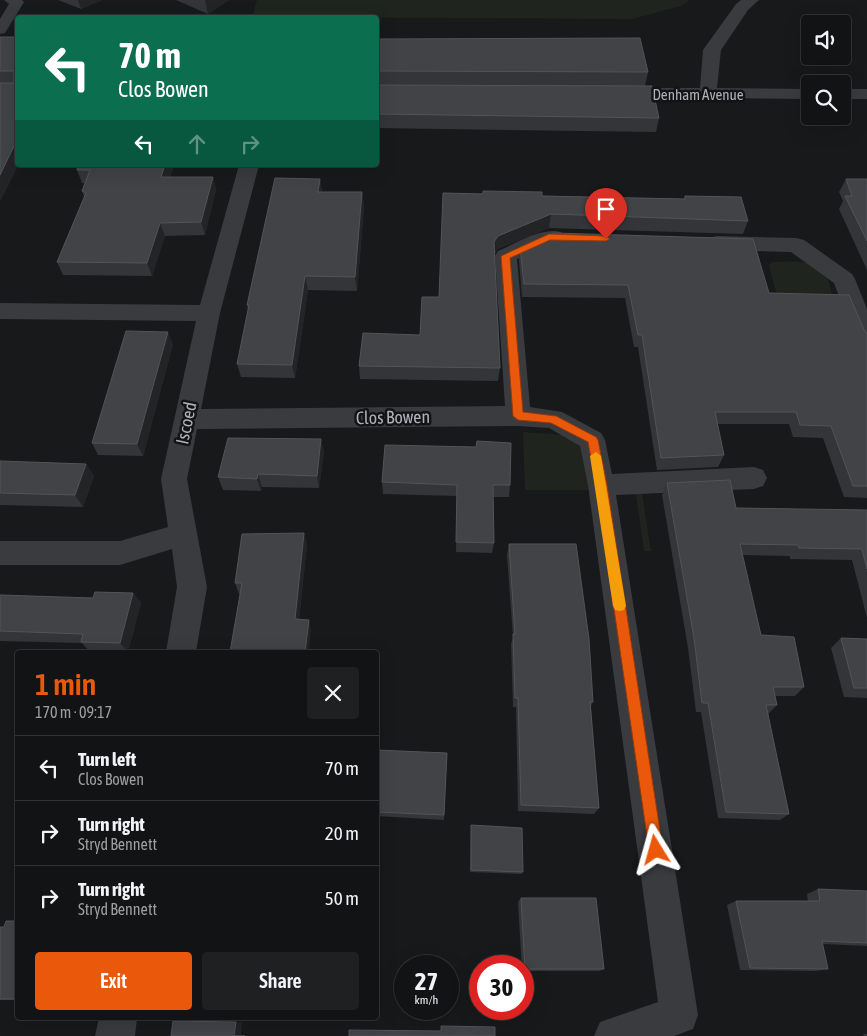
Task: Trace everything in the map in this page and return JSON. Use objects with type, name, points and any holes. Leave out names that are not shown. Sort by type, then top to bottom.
[{"type":"street","points":[[708,94],[712,50],[742,7],[752,0]]},
{"type":"street","name":"Denham Avenue","points":[[601,93],[801,94]]},
{"type":"street","points":[[851,94],[867,94]]},
{"type":"street","name":"Iscoed","points":[[180,650],[192,587],[174,479],[209,313],[249,167]]},
{"type":"street","points":[[518,416],[506,256],[549,237],[579,238]]},
{"type":"street","points":[[697,242],[796,245],[844,279],[867,338]]},
{"type":"street","points":[[0,311],[209,313]]},
{"type":"street","name":"Clos Bowen","points":[[188,419],[518,416],[553,419],[592,440],[601,485]]},
{"type":"street","points":[[614,1036],[679,1014],[601,485],[754,478]]},
{"type":"street","points":[[0,553],[120,553],[183,534]]},
{"type":"street","points":[[115,1036],[118,1020]]},
{"type":"lane","points":[[0,30],[17,2],[11,0]]},
{"type":"shaded area","points":[[257,0],[690,0],[681,6],[632,19],[253,15]]},
{"type":"shaded area","points":[[772,262],[801,262],[815,265],[825,274],[834,301],[778,299],[769,266]]},
{"type":"shaded area","points":[[523,432],[565,435],[582,446],[593,490],[525,490]]},
{"type":"shaded area","points":[[635,487],[641,487],[651,551],[644,551]]},
{"type":"building","points":[[0,37],[15,37],[15,146],[0,175],[0,83],[14,83],[14,71],[0,71]]},
{"type":"building","points":[[640,38],[648,72],[379,71],[379,39]]},
{"type":"building","points":[[379,85],[652,86],[659,118],[379,114]]},
{"type":"building","points":[[78,167],[164,167],[161,177],[213,177],[201,222],[160,223],[147,263],[57,262],[86,193],[82,191],[90,170],[77,170]]},
{"type":"building","points":[[275,178],[320,179],[318,192],[362,192],[355,277],[305,276],[292,365],[237,364],[249,305],[247,305]]},
{"type":"building","points":[[846,179],[867,179],[867,241],[845,196],[852,196]]},
{"type":"building","points":[[483,191],[542,192],[542,196],[685,199],[685,196],[741,197],[748,221],[551,214],[498,236],[494,242],[500,368],[359,366],[363,333],[420,335],[422,297],[439,297],[443,193],[483,194]]},
{"type":"building","points":[[554,233],[753,239],[769,293],[849,295],[867,333],[867,486],[853,486],[831,426],[800,425],[796,412],[715,412],[724,455],[661,458],[642,335],[638,335],[628,285],[524,284],[520,247]]},
{"type":"building","points":[[126,331],[168,332],[137,444],[92,443]]},
{"type":"building","points":[[228,438],[321,439],[317,476],[258,474],[257,479],[218,477]]},
{"type":"building","points":[[477,441],[511,443],[510,485],[493,485],[494,543],[456,542],[457,485],[382,482],[385,445],[476,447]]},
{"type":"building","points":[[0,461],[86,464],[75,495],[0,493]]},
{"type":"building","points":[[730,480],[736,508],[867,510],[867,569],[862,549],[799,548],[798,545],[740,544],[761,635],[794,637],[804,687],[773,687],[777,705],[766,705],[789,814],[726,812],[708,703],[702,703],[694,638],[667,483]]},
{"type":"building","points":[[304,533],[295,619],[309,620],[305,650],[230,650],[242,583],[235,583],[242,534]]},
{"type":"building","points":[[509,544],[576,544],[589,639],[593,702],[590,702],[599,808],[521,805],[518,698],[515,698],[513,634],[515,634]]},
{"type":"building","points":[[95,592],[133,593],[120,643],[81,642],[83,634],[0,631],[0,595],[93,598]]},
{"type":"building","points":[[841,638],[867,639],[867,688],[854,688]]},
{"type":"building","points":[[379,750],[447,753],[444,815],[379,812]]},
{"type":"building","points":[[471,825],[522,828],[523,872],[471,870]]},
{"type":"building","points":[[818,889],[867,891],[867,943],[822,941],[828,969],[750,968],[736,901],[820,901]]},
{"type":"building","points":[[521,898],[596,898],[604,969],[534,969],[534,955],[524,955]]},
{"type":"building","points":[[6,921],[15,921],[15,999],[0,999],[0,927],[4,927]]},
{"type":"building","points":[[173,1021],[236,1022],[234,1036],[171,1036]]},
{"type":"building","points":[[441,1026],[495,1027],[495,1036],[349,1036],[349,1030],[441,1031]]},
{"type":"slow traffic","points":[[596,456],[620,606]]},
{"type":"route","points":[[606,239],[549,237],[506,256],[518,416],[553,419],[592,440],[601,485],[656,850]]}]
